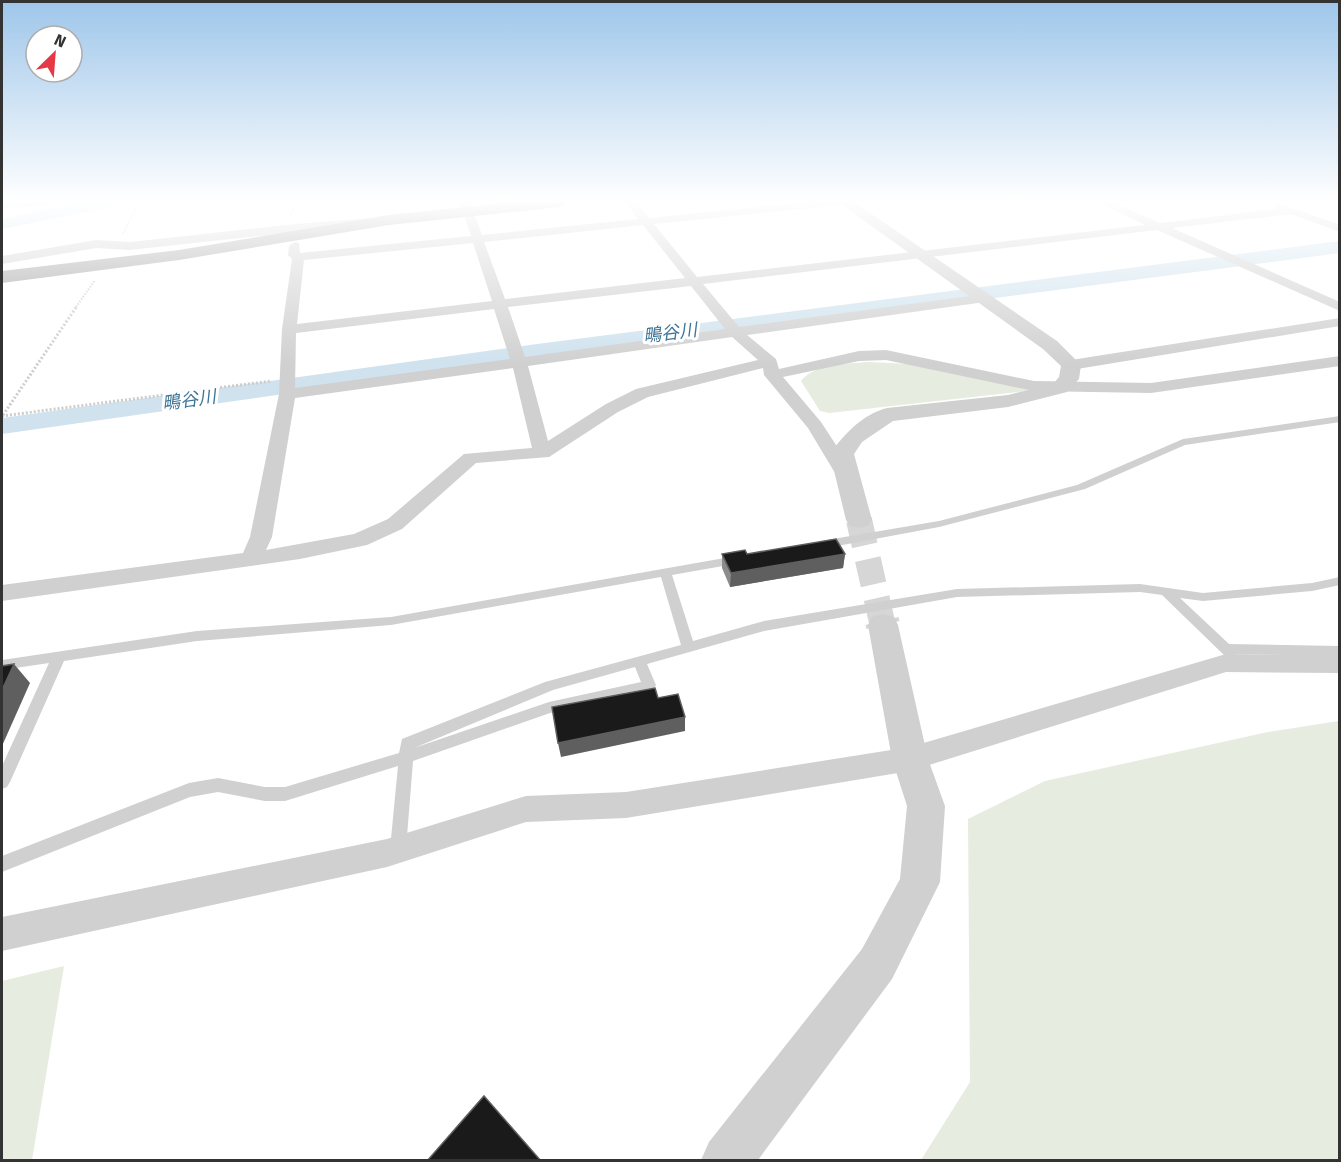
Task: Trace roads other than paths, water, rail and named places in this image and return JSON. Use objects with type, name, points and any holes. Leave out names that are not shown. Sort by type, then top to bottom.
[{"type":"highway","points":[[2,277],[105,266],[158,256]]},
{"type":"street","points":[[2,260],[24,256]]},
{"type":"street","points":[[105,266],[110,256]]},
{"type":"street","points":[[251,559],[261,537],[288,386],[289,329],[298,257],[305,256]]},
{"type":"street","points":[[483,256],[519,362],[542,453]]},
{"type":"street","points":[[674,256],[735,332],[771,368],[815,426],[845,474]]},
{"type":"street","points":[[289,329],[901,256]]},
{"type":"street","points":[[923,256],[1050,345],[1071,365]]},
{"type":"street","points":[[1225,256],[1340,307]]},
{"type":"street","points":[[288,386],[519,362],[735,332],[979,294]]},
{"type":"street","points":[[1071,365],[1340,322]]},
{"type":"street","points":[[2,593],[251,559],[360,540],[395,524],[471,458],[542,453],[612,408],[642,393],[771,368],[859,356],[886,356],[1034,386],[1060,388],[1069,379],[1071,365]]},
{"type":"street","points":[[859,520],[845,474],[842,454],[854,437],[887,415],[1008,401],[1080,385],[1151,388],[1340,361]]},
{"type":"street","points":[[727,1161],[877,964],[920,882],[926,806],[910,759],[883,625]]},
{"type":"street","points":[[2,934],[398,849],[526,809],[626,804],[910,759],[1226,663],[1233,656],[1340,664]]},
{"type":"lane","points":[[814,546],[939,524],[1081,487],[1183,442],[1340,419]]},
{"type":"lane","points":[[2,665],[197,636],[391,621],[745,558]]},
{"type":"lane","points":[[665,572],[688,647]]},
{"type":"lane","points":[[398,849],[407,743],[550,686],[764,626],[957,593],[1140,588],[1203,597],[1340,581]]},
{"type":"lane","points":[[1166,592],[1233,656],[1340,651]]},
{"type":"lane","points":[[2,782],[59,656]]},
{"type":"lane","points":[[2,864],[189,790],[218,785],[265,794],[285,794],[406,757],[549,708],[649,685],[639,661]]},
{"type":"waterway","name":"鴫谷川","points":[[2,426],[537,351],[1269,256]]},
{"type":"tunnel","points":[[859,520],[882,622]]},
{"type":"tunnel","points":[[882,621],[883,625]]}]
